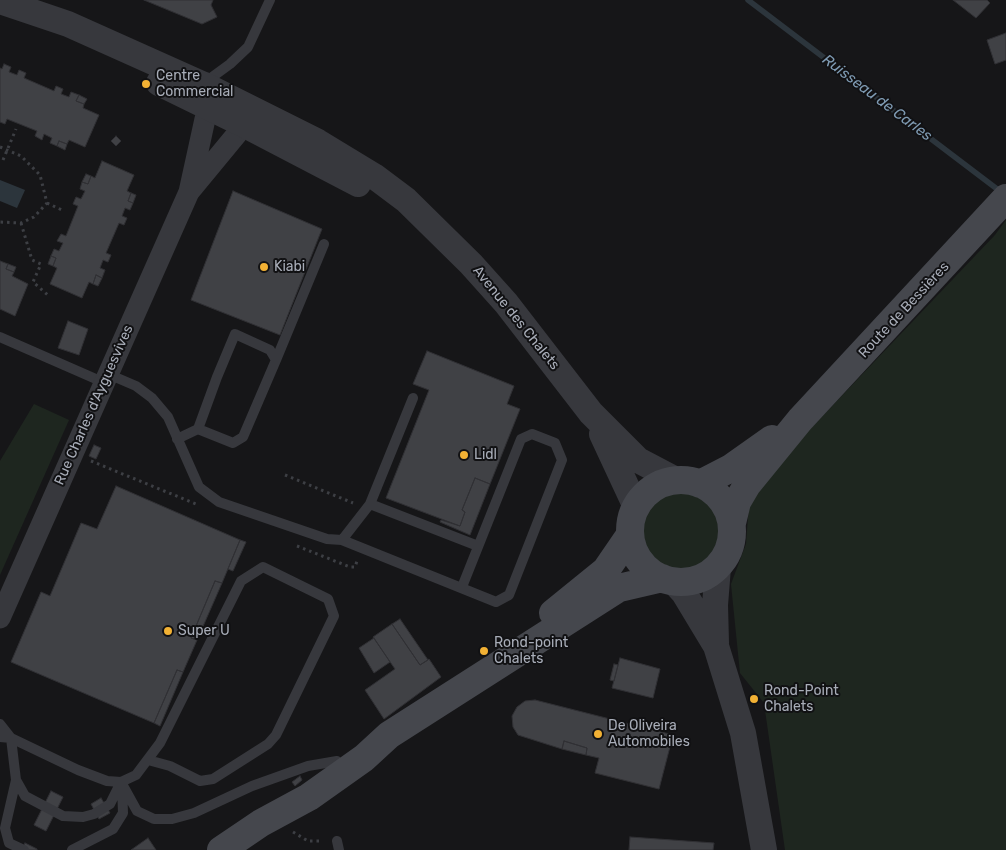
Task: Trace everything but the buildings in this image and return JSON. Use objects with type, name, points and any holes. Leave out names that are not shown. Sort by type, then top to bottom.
[{"type":"main road","name":"Route de Bessières","points":[[270,818],[302,787],[337,761],[357,749],[389,735],[478,677],[502,665],[619,588],[667,580],[692,581],[718,567],[730,546],[732,523],[737,502],[747,484],[800,420],[1001,204]]},
{"type":"main road","name":"Route de Bessières","points":[[478,677],[606,570],[630,535],[632,516],[636,507],[653,488],[688,482],[731,468],[800,420]]},
{"type":"main road","points":[[688,482],[718,495],[727,508],[732,523]]},
{"type":"main road","points":[[630,535],[633,549],[640,561],[650,571],[667,580]]},
{"type":"main road","name":"Route de Bessières","points":[[221,850],[270,818],[308,797],[364,758],[389,735]]},
{"type":"street","name":"Avenue des Chalets","points":[[0,3],[219,106],[318,142],[366,171],[406,200],[471,264],[506,303],[591,414],[638,460],[688,482]]},
{"type":"street","name":"Rue Charles d'Ayguesvives","points":[[189,192],[204,119],[219,106]]},
{"type":"street","name":"Rue Charles d'Ayguesvives","points":[[0,618],[189,192],[219,106]]},
{"type":"street","name":"Avenue des Chalets","points":[[591,414],[622,473],[636,507]]},
{"type":"street","points":[[716,646],[715,597],[718,567]]},
{"type":"street","points":[[667,580],[684,594],[716,646],[743,732],[764,850]]},
{"type":"lane","points":[[219,106],[230,64],[248,47],[270,0]]},
{"type":"lane","points":[[198,429],[233,443],[244,437],[324,244]]},
{"type":"lane","points":[[177,439],[198,429],[217,376],[235,334],[270,350],[276,360]]},
{"type":"lane","points":[[0,337],[106,379],[136,386],[152,398],[168,417],[199,487],[219,502],[327,539],[342,540],[496,602],[509,594],[562,460],[555,443],[532,434],[521,439],[462,588]]},
{"type":"lane","points":[[342,540],[370,504],[413,398]]},
{"type":"lane","points":[[370,504],[478,546]]},
{"type":"lane","points":[[0,737],[11,738],[78,770],[107,781],[121,782],[136,775],[160,743],[241,581],[263,567],[328,599],[334,616],[276,735],[268,744],[213,779],[200,781],[170,766],[148,760]]},
{"type":"lane","points":[[0,724],[11,738],[16,780],[5,828],[9,843],[24,850]]},
{"type":"lane","points":[[121,782],[137,811],[154,819],[172,819],[194,813],[252,786],[308,766],[337,761]]},
{"type":"lane","points":[[16,780],[24,796],[63,816],[83,817],[110,804],[121,782]]},
{"type":"lane","points":[[72,850],[113,829],[123,813],[121,782]]},
{"type":"path","points":[[3,160],[16,129]]},
{"type":"path","points":[[0,146],[21,156],[40,174],[45,187],[47,203]]},
{"type":"path","points":[[47,203],[62,210]]},
{"type":"path","points":[[0,222],[21,223],[34,217],[47,203]]},
{"type":"path","points":[[21,223],[32,260],[41,264],[33,282],[50,297]]},
{"type":"path","points":[[270,818],[302,839],[338,846]]},
{"type":"shaded area","points":[[0,180],[25,190],[17,208],[0,201]]},
{"type":"shaded area","points":[[1006,220],[1006,850],[785,850],[764,703],[740,673],[731,584],[746,544],[749,504],[753,489],[995,235]]},
{"type":"shaded area","points":[[34,404],[69,420],[0,575],[0,461]]},
{"type":"shaded area","points":[[681,492],[696,495],[709,504],[718,517],[721,532],[718,547],[709,560],[696,569],[681,572],[666,569],[653,560],[644,547],[641,532],[644,517],[653,504],[666,495]]},
{"type":"waterway","name":"Ruisseau de Carles","points":[[748,0],[1001,192]]},
{"type":"place","name":"Centre Commercial","points":[[146,84]]},
{"type":"place","name":"Kiabi","points":[[264,267]]},
{"type":"place","name":"Lidl","points":[[464,455]]},
{"type":"place","name":"Super U","points":[[168,631]]},
{"type":"place","name":"Rond-point Chalets","points":[[484,651]]},
{"type":"place","name":"Rond-Point Chalets","points":[[754,699]]},
{"type":"place","name":"De Oliveira Automobiles","points":[[598,734]]}]
